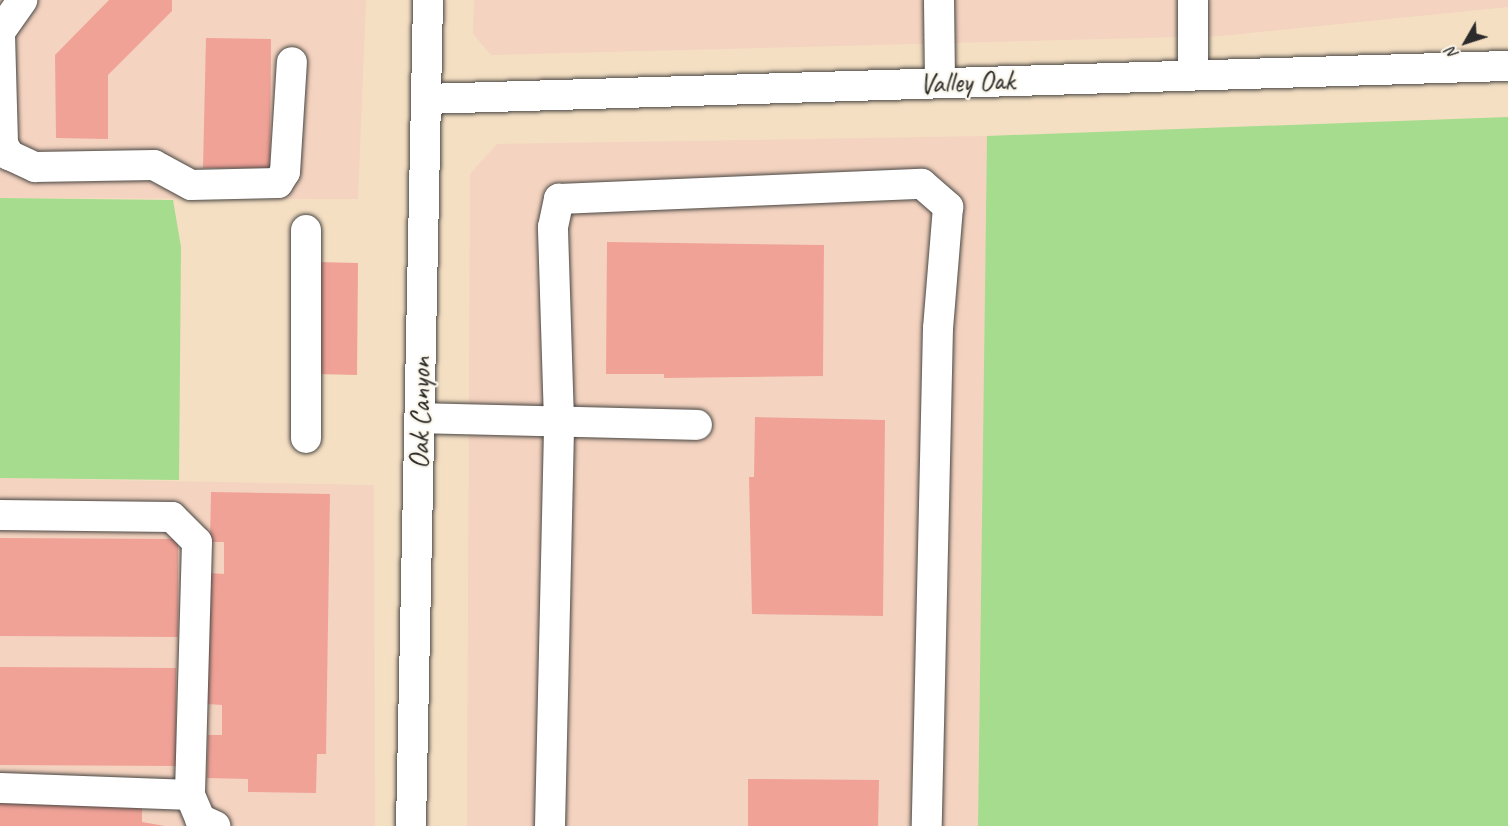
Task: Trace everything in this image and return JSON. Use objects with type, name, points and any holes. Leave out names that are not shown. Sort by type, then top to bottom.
[{"type":"street","points":[[22,0],[0,34],[3,144],[9,156],[35,167],[154,165],[191,185],[278,183],[285,172],[292,62]]},
{"type":"street","name":"Oak Canyon","points":[[411,826],[428,0]]},
{"type":"street","points":[[939,0],[940,83]]},
{"type":"street","points":[[1193,0],[1193,75]]},
{"type":"street","name":"Valley Oak","points":[[426,99],[1508,66]]},
{"type":"street","points":[[550,826],[559,422],[553,228],[559,199],[922,184],[948,207],[938,328],[927,826]]},
{"type":"street","points":[[306,230],[306,438]]},
{"type":"street","points":[[420,418],[697,425]]},
{"type":"street","points":[[0,515],[172,516],[197,542],[190,795],[200,819],[214,826]]},
{"type":"street","points":[[0,788],[190,795]]},
{"type":"shaded area","points":[[0,0],[366,0],[358,199],[0,198]]},
{"type":"shaded area","points":[[474,0],[1508,0],[1508,7],[1221,36],[491,55],[473,34]]},
{"type":"shaded area","points":[[987,136],[978,826],[467,826],[470,174],[497,144]]},
{"type":"shaded area","points":[[0,478],[374,485],[375,826],[0,826]]},
{"type":"green space","points":[[1508,117],[1508,826],[978,826],[987,136]]},
{"type":"green space","points":[[0,198],[173,200],[181,247],[179,480],[0,478]]},
{"type":"building","points":[[109,0],[172,0],[172,11],[108,75],[108,139],[56,138],[55,55]]},
{"type":"building","points":[[206,38],[271,39],[270,168],[203,168]]},
{"type":"building","points":[[607,242],[824,245],[823,376],[664,378],[664,374],[606,374]]},
{"type":"building","points":[[318,262],[358,263],[357,375],[316,374]]},
{"type":"building","points":[[755,417],[885,420],[883,616],[752,614],[749,477],[754,477]]},
{"type":"building","points":[[211,492],[330,494],[326,754],[317,754],[316,793],[248,792],[248,779],[207,778],[208,735],[222,735],[222,705],[207,704],[209,573],[224,574],[224,542],[210,542]]},
{"type":"building","points":[[0,538],[178,539],[178,637],[0,636]]},
{"type":"building","points":[[0,667],[176,668],[176,766],[0,765]]},
{"type":"building","points":[[748,779],[879,780],[878,826],[748,826]]},
{"type":"building","points":[[0,799],[142,801],[142,822],[165,826],[0,826]]}]
